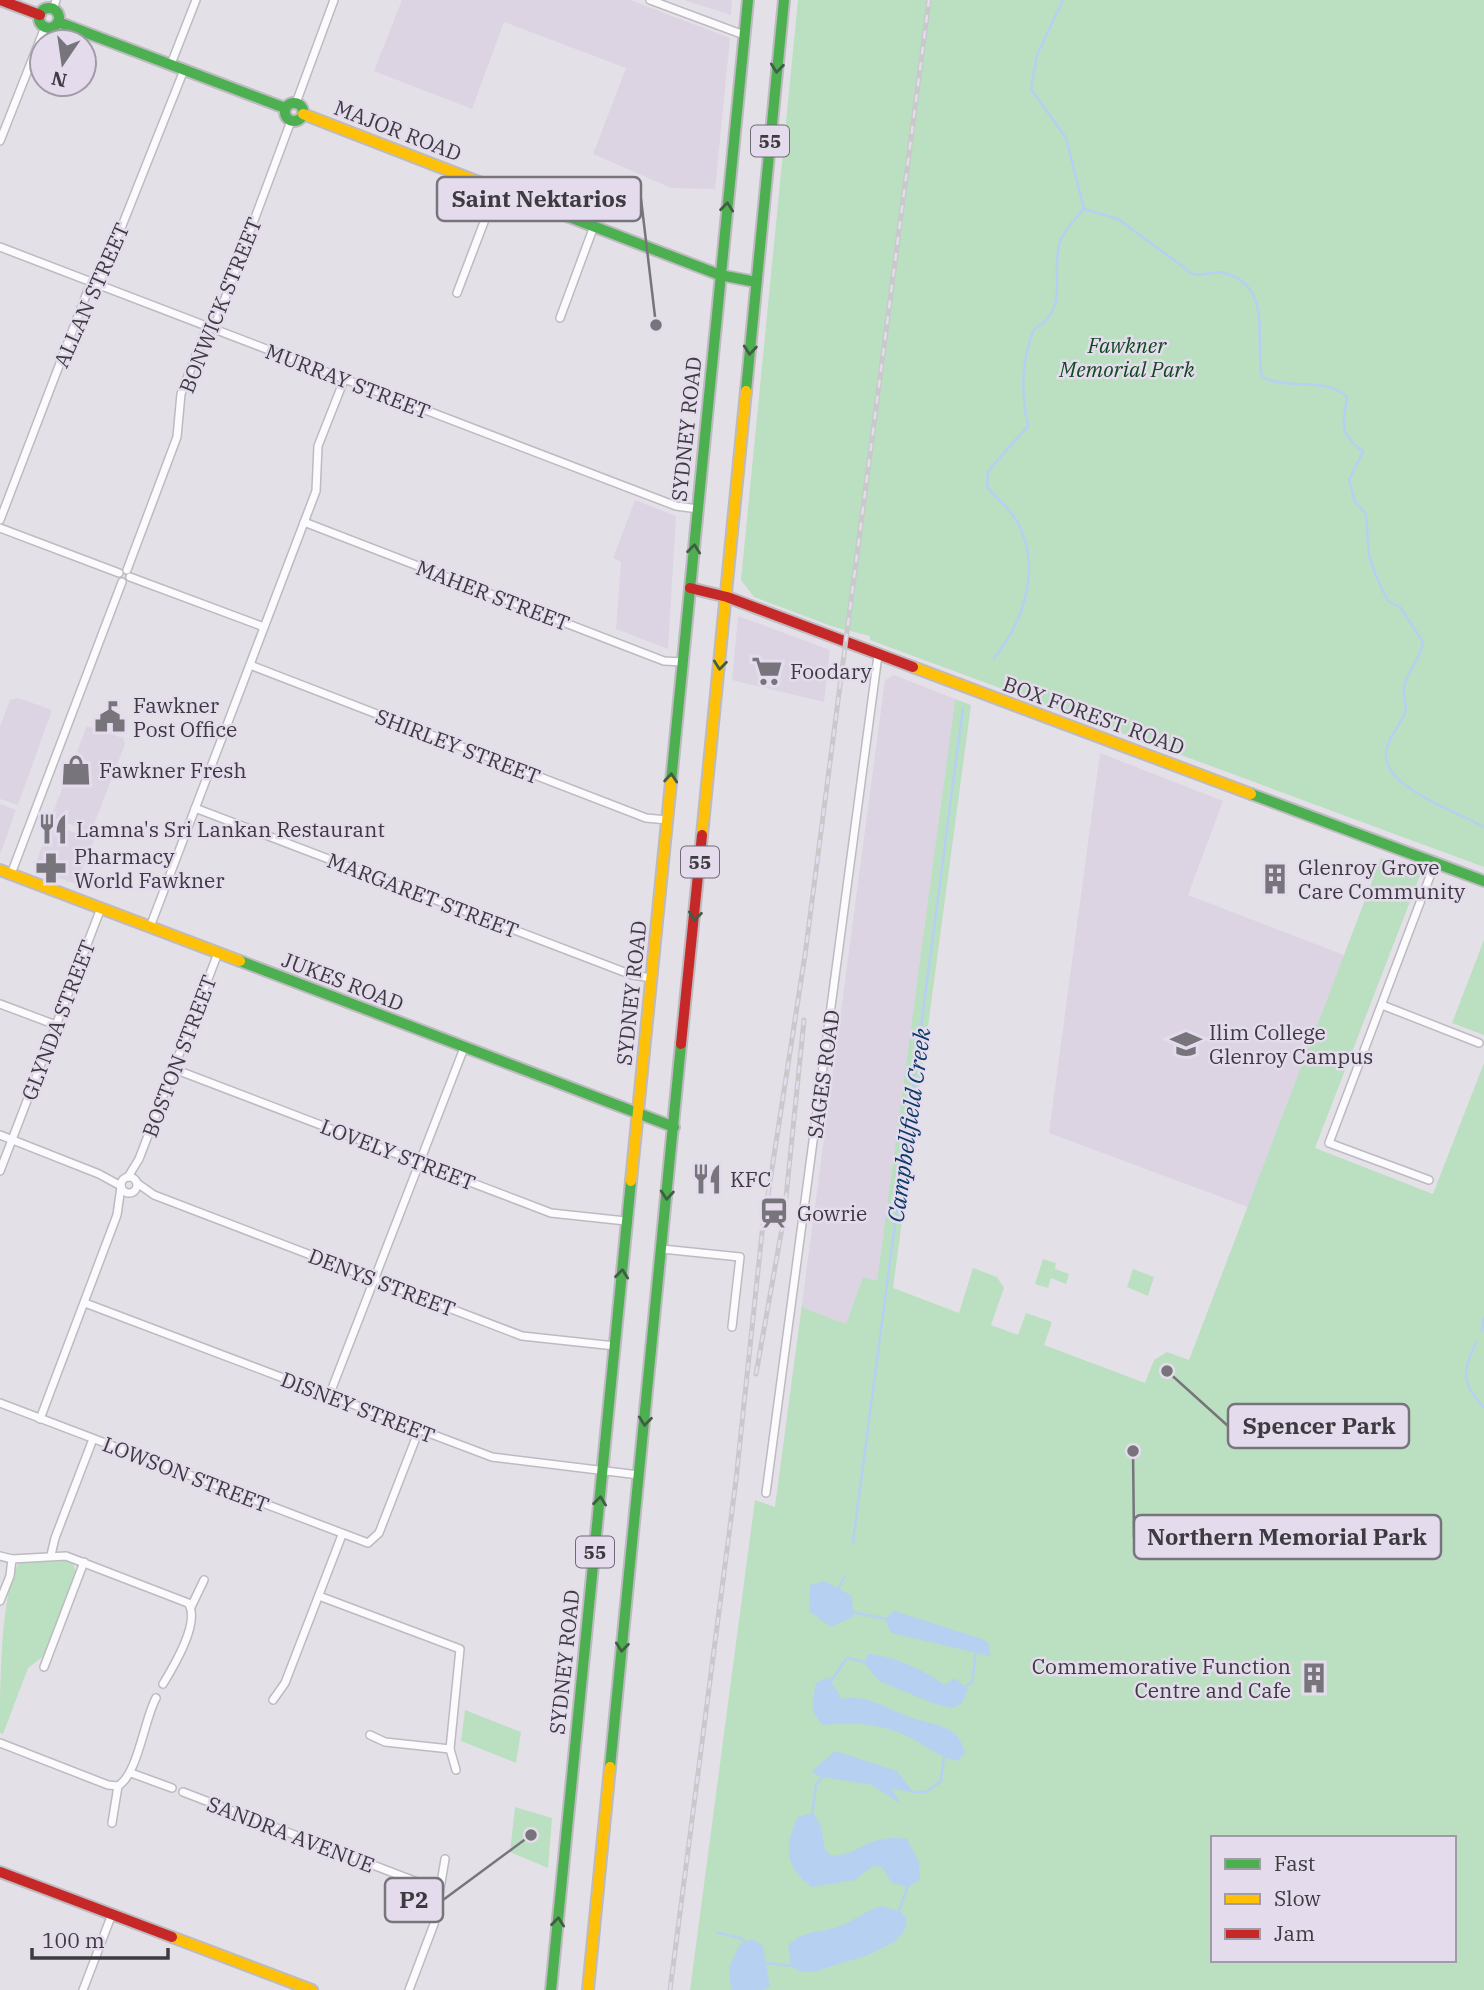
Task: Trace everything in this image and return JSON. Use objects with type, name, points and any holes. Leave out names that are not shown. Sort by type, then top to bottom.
[{"type":"main road","points":[[0,0],[40,15]]},
{"type":"main road","name":"SYDNEY ROAD","points":[[551,1990],[748,0]]},
{"type":"main road","name":"55","points":[[588,1990],[784,0]]},
{"type":"main road","points":[[55,5],[58,22],[52,27],[45,27],[40,23],[40,15],[55,5]]},
{"type":"main road","points":[[58,22],[285,108],[296,103],[301,106],[303,114],[300,119],[291,121],[285,116],[285,108]]},
{"type":"main road","name":"MAJOR ROAD","points":[[303,114],[720,275],[756,282]]},
{"type":"main road","name":"BOX FOREST ROAD","points":[[690,588],[727,597],[1484,881]]},
{"type":"main road","name":"JUKES ROAD","points":[[5,872],[674,1127]]},
{"type":"main road","points":[[0,1872],[312,1990]]},
{"type":"street","points":[[171,64],[196,0]]},
{"type":"street","points":[[296,103],[334,0]]},
{"type":"street","points":[[650,0],[744,36]]},
{"type":"street","points":[[0,141],[45,27]]},
{"type":"street","name":"ALLAN STREET","points":[[0,520],[88,290],[97,285],[184,69]]},
{"type":"street","name":"BONWICK STREET","points":[[125,573],[177,437],[181,394],[205,332],[211,327],[291,121]]},
{"type":"street","points":[[457,293],[497,188]]},
{"type":"street","points":[[560,318],[594,226]]},
{"type":"street","name":"MURRAY STREET","points":[[0,247],[676,506],[698,509]]},
{"type":"street","points":[[150,927],[316,491],[318,446],[344,380]]},
{"type":"street","name":"MAHER STREET","points":[[304,522],[664,661],[682,662]]},
{"type":"street","points":[[0,528],[264,627]]},
{"type":"street","points":[[5,872],[125,573]]},
{"type":"street","name":"SAGES ROAD","points":[[766,1493],[878,655]]},
{"type":"street","name":"SHIRLEY STREET","points":[[250,665],[646,818],[667,820]]},
{"type":"street","name":"MARGARET STREET","points":[[195,808],[632,975],[652,978]]},
{"type":"street","points":[[1429,1180],[1329,1143],[1435,863]]},
{"type":"street","name":"GLYNDA STREET","points":[[0,1171],[101,908]]},
{"type":"street","name":"BOSTON STREET","points":[[121,1187],[139,1159],[218,953]]},
{"type":"street","points":[[0,1004],[56,1026]]},
{"type":"street","points":[[1381,1005],[1479,1043]]},
{"type":"street","points":[[329,1396],[464,1048]]},
{"type":"street","name":"LOVELY STREET","points":[[174,1069],[551,1213],[627,1222]]},
{"type":"street","points":[[0,1135],[99,1174],[131,1193],[117,1215]]},
{"type":"street","name":"BOSTON STREET","points":[[131,1193],[137,1182],[139,1159]]},
{"type":"street","points":[[99,1174],[127,1177]]},
{"type":"street","name":"DENYS STREET","points":[[127,1177],[155,1195],[522,1336],[615,1346]]},
{"type":"street","points":[[40,1419],[117,1215],[121,1187]]},
{"type":"street","name":"DENYS STREET","points":[[131,1193],[155,1195]]},
{"type":"street","points":[[662,1249],[740,1256],[732,1327]]},
{"type":"street","name":"DISNEY STREET","points":[[85,1303],[499,1460],[639,1475]]},
{"type":"street","name":"LOWSON STREET","points":[[0,1403],[363,1542],[372,1541],[379,1533],[419,1430]]},
{"type":"street","points":[[51,1556],[55,1538],[93,1439]]},
{"type":"street","points":[[273,1700],[285,1684],[342,1535]]},
{"type":"street","points":[[0,1556],[12,1559],[66,1556],[185,1601],[191,1606]]},
{"type":"street","points":[[0,1601],[10,1576],[12,1559]]},
{"type":"street","points":[[44,1667],[84,1562]]},
{"type":"street","points":[[163,1684],[185,1640],[192,1615],[191,1606],[204,1580]]},
{"type":"street","points":[[319,1596],[460,1649],[450,1749],[456,1770]]},
{"type":"street","points":[[112,1823],[118,1786],[131,1773],[142,1730],[156,1698]]},
{"type":"street","points":[[370,1735],[385,1742],[450,1749]]},
{"type":"street","points":[[0,1743],[108,1785],[118,1786]]},
{"type":"street","points":[[131,1773],[172,1788]]},
{"type":"street","name":"SANDRA AVENUE","points":[[183,1792],[438,1890]]},
{"type":"street","points":[[408,1990],[434,1924],[444,1859]]},
{"type":"street","points":[[83,1990],[112,1914]]},
{"type":"shaded area","points":[[402,0],[630,0],[730,38],[715,189],[671,188],[593,154],[626,68],[504,22],[472,109],[374,71]]},
{"type":"shaded area","points":[[684,0],[732,0],[731,15]]},
{"type":"shaded area","points":[[635,500],[676,516],[668,649],[616,629],[621,562],[613,558]]},
{"type":"shaded area","points":[[738,616],[830,650],[824,702],[732,680]]},
{"type":"shaded area","points":[[894,675],[955,699],[877,1282],[863,1277],[846,1324],[804,1308],[802,1304],[885,680]]},
{"type":"shaded area","points":[[18,698],[52,710],[18,805],[0,799],[0,726],[10,700]]},
{"type":"shaded area","points":[[87,726],[123,738],[125,744],[91,832],[51,817]]},
{"type":"shaded area","name":"Ilim College Glenroy Campus","points":[[1100,753],[1223,801],[1188,895],[1344,955],[1248,1207],[1049,1133]]},
{"type":"shaded area","points":[[0,804],[16,810],[1,852],[0,852]]},
{"type":"shaded area","points":[[50,823],[94,840],[76,884],[34,869]]},
{"type":"green space","name":"Fawkner Memorial Park","points":[[798,0],[1484,0],[1484,867],[870,640],[870,636],[834,627],[754,597],[741,580]]},
{"type":"green space","points":[[955,699],[971,705],[893,1288],[959,1313],[973,1268],[997,1277],[1004,1288],[991,1325],[1018,1335],[1026,1313],[1052,1322],[1044,1345],[1145,1383],[1154,1360],[1167,1352],[1189,1360],[1381,858],[1421,873],[1315,1148],[1433,1194],[1484,1063],[1484,1990],[690,1990],[755,1500],[775,1507],[802,1304],[804,1308],[846,1324],[863,1277],[877,1281]]},
{"type":"green space","points":[[1484,940],[1484,1035],[1452,1023]]},
{"type":"green space","points":[[1043,1259],[1056,1263],[1055,1269],[1069,1274],[1066,1284],[1051,1278],[1048,1288],[1035,1284]]},
{"type":"green space","points":[[1133,1269],[1154,1277],[1148,1296],[1127,1287]]},
{"type":"green space","points":[[63,1559],[73,1563],[76,1573],[45,1655],[28,1668],[3,1734],[0,1733],[2,1642],[13,1575],[20,1562]]},
{"type":"green space","points":[[465,1710],[521,1732],[516,1763],[461,1741]]},
{"type":"green space","points":[[515,1807],[552,1818],[548,1868],[510,1852]]},
{"type":"water","points":[[824,1581],[852,1596],[853,1617],[831,1627],[809,1611],[810,1585]]},
{"type":"water","points":[[894,1611],[982,1639],[989,1644],[990,1656],[891,1633],[885,1619]]},
{"type":"water","points":[[867,1654],[907,1664],[944,1685],[955,1678],[968,1690],[961,1704],[952,1708],[935,1704],[879,1681],[865,1664]]},
{"type":"water","points":[[828,1677],[842,1699],[869,1700],[909,1717],[946,1728],[959,1738],[965,1754],[957,1761],[940,1755],[902,1734],[880,1727],[846,1723],[823,1725],[815,1715],[813,1701],[816,1683]]},
{"type":"water","points":[[835,1751],[897,1771],[914,1793],[891,1788],[901,1804],[872,1785],[822,1777],[811,1772]]},
{"type":"water","points":[[813,1813],[821,1826],[825,1850],[832,1856],[883,1839],[907,1839],[919,1862],[920,1880],[908,1887],[892,1883],[882,1867],[873,1866],[855,1880],[812,1887],[796,1872],[789,1855],[789,1847],[798,1817]]},
{"type":"water","points":[[881,1906],[901,1912],[907,1919],[904,1932],[894,1942],[868,1955],[813,1972],[801,1972],[791,1966],[788,1945],[795,1940],[840,1926]]},
{"type":"water","points":[[753,1939],[763,1946],[770,1987],[763,1990],[731,1990],[729,1967],[740,1944]]},
{"type":"waterway","points":[[1063,0],[1037,55],[1031,89],[1066,138],[1084,209],[1118,219],[1193,274],[1221,272],[1240,280],[1250,290],[1256,302],[1262,377],[1284,383],[1329,387],[1347,397],[1344,428],[1349,439],[1363,452],[1349,480],[1355,502],[1366,514],[1369,555],[1388,601],[1400,607],[1423,642],[1404,687],[1405,713],[1390,740],[1386,757],[1390,769],[1412,790],[1484,827]]},
{"type":"waterway","name":"Campbellfield Creek","points":[[994,658],[1014,628],[1029,574],[1024,537],[1016,520],[987,487],[988,471],[1028,426],[1023,389],[1027,354],[1034,329],[1045,321],[1056,303],[1059,245],[1083,209]]},
{"type":"waterway","name":"Campbellfield Creek","points":[[853,1542],[963,708]]},
{"type":"waterway","points":[[1482,1331],[1484,1318]]},
{"type":"waterway","points":[[1476,1343],[1468,1361],[1466,1377],[1471,1391],[1484,1407]]},
{"type":"waterway","name":"Campbellfield Creek","points":[[837,1591],[845,1576]]},
{"type":"waterway","name":"Campbellfield Creek","points":[[852,1612],[886,1619]]},
{"type":"waterway","name":"Campbellfield Creek","points":[[963,1688],[972,1682],[976,1651]]},
{"type":"waterway","name":"Campbellfield Creek","points":[[829,1684],[847,1658],[868,1663]]},
{"type":"waterway","name":"Campbellfield Creek","points":[[912,1792],[926,1792],[941,1781],[944,1757]]},
{"type":"waterway","name":"Campbellfield Creek","points":[[812,1815],[816,1785],[824,1776]]},
{"type":"waterway","name":"Campbellfield Creek","points":[[898,1914],[908,1885]]},
{"type":"waterway","points":[[718,1933],[741,1938],[747,1944]]},
{"type":"waterway","name":"Campbellfield Creek","points":[[767,1963],[791,1966]]},
{"type":"railway","points":[[670,1990],[736,1480],[762,1233],[805,955],[929,0]]},
{"type":"railway","points":[[756,1374],[784,1217],[804,1020]]},
{"type":"traffic: fast","points":[[671,782],[748,0]]},
{"type":"traffic: fast","points":[[746,391],[784,0]]},
{"type":"traffic: fast","points":[[49,8],[56,11],[59,18],[56,25],[49,28],[42,25],[39,18],[42,11],[49,8]]},
{"type":"traffic: fast","points":[[58,22],[285,108]]},
{"type":"traffic: fast","points":[[290,103],[298,103],[303,112],[301,119],[290,121],[285,116],[285,108],[290,103]]},
{"type":"traffic: fast","points":[[520,198],[720,275],[756,282]]},
{"type":"traffic: fast","points":[[1251,794],[1484,881]]},
{"type":"traffic: fast","points":[[240,961],[674,1127]]},
{"type":"traffic: fast","points":[[610,1767],[681,1044]]},
{"type":"traffic: fast","points":[[551,1990],[631,1181]]},
{"type":"traffic: slow","points":[[303,114],[520,198]]},
{"type":"traffic: slow","points":[[702,835],[746,391]]},
{"type":"traffic: slow","points":[[913,667],[1251,794]]},
{"type":"traffic: slow","points":[[631,1181],[671,782]]},
{"type":"traffic: slow","points":[[0,870],[240,961]]},
{"type":"traffic: slow","points":[[588,1990],[610,1767]]},
{"type":"traffic: slow","points":[[172,1937],[312,1990]]},
{"type":"traffic: jam","points":[[0,0],[40,15]]},
{"type":"traffic: jam","points":[[690,588],[727,597],[913,667]]},
{"type":"traffic: jam","points":[[681,1044],[702,835]]},
{"type":"traffic: jam","points":[[0,1872],[172,1937]]},
{"type":"place","name":"Saint Nektarios","points":[[656,325]]},
{"type":"place","name":"Foodary","points":[[767,671]]},
{"type":"place","name":"Fawkner Post Office","points":[[110,717]]},
{"type":"place","name":"Fawkner Fresh","points":[[76,770]]},
{"type":"place","name":"Lamna's Sri Lankan Restaurant","points":[[53,829]]},
{"type":"place","name":"Pharmacy World Fawkner","points":[[51,868]]},
{"type":"place","name":"Glenroy Grove Care Community","points":[[1275,879]]},
{"type":"place","name":"Ilim College Glenroy Campus","points":[[1186,1044]]},
{"type":"place","name":"KFC","points":[[707,1179]]},
{"type":"place","name":"Gowrie","points":[[774,1213]]},
{"type":"place","name":"Spencer Park","points":[[1167,1371]]},
{"type":"place","name":"Northern Memorial Park","points":[[1133,1451]]},
{"type":"place","name":"Commemorative Function Centre and Cafe","points":[[1314,1678]]},
{"type":"place","name":"P2","points":[[531,1835]]}]
